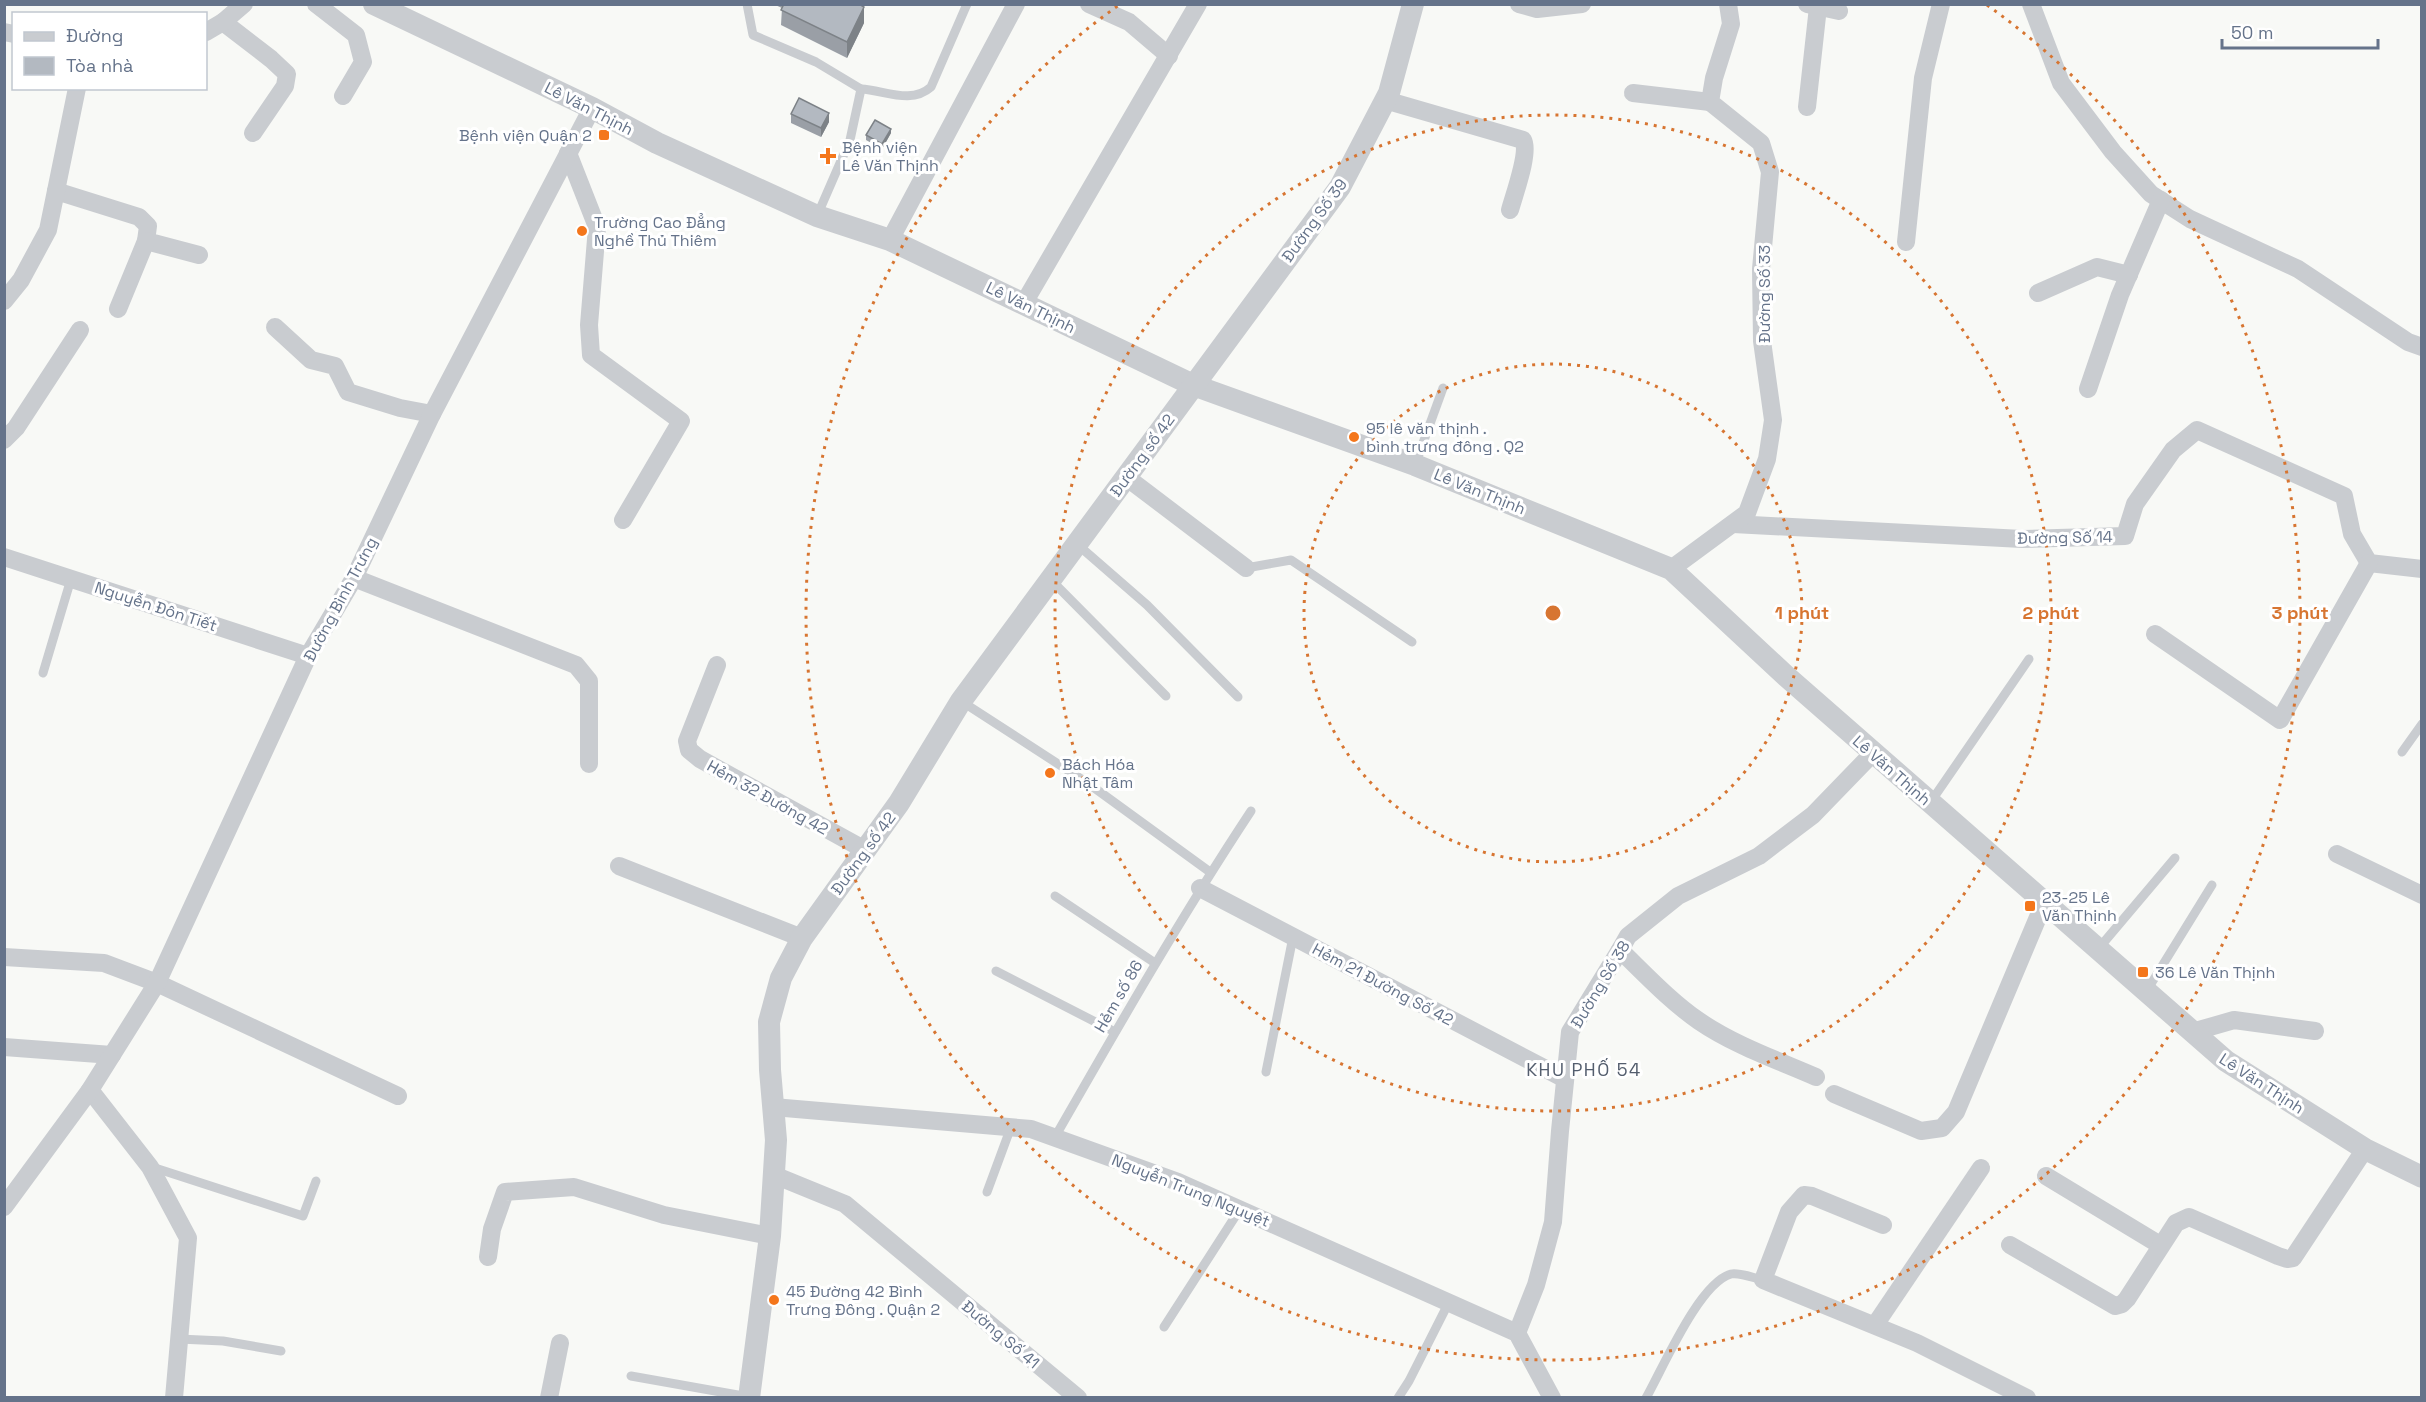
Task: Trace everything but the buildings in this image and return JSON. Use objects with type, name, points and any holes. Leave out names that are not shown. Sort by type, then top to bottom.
[{"type":"street","points":[[207,31],[223,22],[244,4]]},
{"type":"street","points":[[316,4],[356,35],[363,62],[343,96]]},
{"type":"street","name":"Lê Văn Thịnh","points":[[374,4],[592,108],[657,143],[817,216],[890,240],[1193,385],[1415,465],[1671,569],[1786,676],[2226,1061],[2365,1149],[2421,1177]]},
{"type":"street","points":[[890,240],[1017,4]]},
{"type":"street","points":[[1089,4],[1129,22],[1169,56]]},
{"type":"street","points":[[1024,303],[1198,4]]},
{"type":"street","name":"Đường Số 39","points":[[1193,385],[1340,187],[1385,100],[1413,4]]},
{"type":"street","points":[[1519,4],[1538,9],[1582,4]]},
{"type":"street","points":[[1633,93],[1710,102],[1714,78],[1731,24],[1728,4]]},
{"type":"street","points":[[1906,242],[1923,78],[1941,4]]},
{"type":"street","points":[[2031,4],[2061,83],[2113,152],[2151,194],[2190,219],[2298,269],[2408,342],[2421,347]]},
{"type":"street","points":[[1808,106],[1812,6],[1839,11]]},
{"type":"street","points":[[223,22],[271,58],[286,74],[285,86],[253,133]]},
{"type":"street","points":[[4,301],[21,280],[48,230],[77,90]]},
{"type":"street","points":[[1385,100],[1523,140],[1526,144],[1524,155],[1510,210]]},
{"type":"street","name":"Đường Số 33","points":[[1671,569],[1747,513],[1767,459],[1773,420],[1762,341],[1761,269],[1770,172],[1761,143],[1710,102]]},
{"type":"street","name":"Đường Bình Trưng","points":[[4,1207],[90,1090],[157,983],[308,656],[354,578],[432,414],[592,108]]},
{"type":"street","points":[[568,153],[597,226],[589,325],[591,355],[681,421],[623,520]]},
{"type":"street","points":[[56,191],[139,217],[148,226],[146,241],[118,309]]},
{"type":"street","points":[[2088,389],[2129,274],[2161,200]]},
{"type":"street","points":[[146,241],[199,255]]},
{"type":"street","points":[[2038,293],[2097,267],[2129,274]]},
{"type":"street","points":[[275,327],[311,360],[335,366],[348,392],[400,408],[432,414]]},
{"type":"street","points":[[4,440],[16,428],[80,330]]},
{"type":"street","name":"Đường số 42","points":[[749,1397],[770,1236],[776,1140],[769,1022],[781,978],[802,938],[900,803],[961,701],[1193,385]]},
{"type":"street","name":"Đường Số 14","points":[[1733,524],[2022,539],[2126,536],[2135,504],[2173,450],[2198,430],[2344,496],[2352,534],[2369,563]]},
{"type":"street","points":[[1126,477],[1246,568]]},
{"type":"street","name":"Nguyễn Đôn Tiết","points":[[4,557],[308,656]]},
{"type":"street","points":[[2156,634],[2280,720],[2369,563],[2421,569]]},
{"type":"street","points":[[354,578],[576,664],[589,681],[589,764]]},
{"type":"street","name":"Hẻm 32 Đường 42","points":[[717,665],[687,741],[689,750],[700,759],[866,850]]},
{"type":"street","name":"Đường Số 38","points":[[1517,1333],[1536,1285],[1553,1222],[1570,1032],[1628,936],[1678,896],[1759,856],[1813,815],[1873,753]]},
{"type":"street","points":[[2337,854],[2421,895]]},
{"type":"street","points":[[619,866],[802,938]]},
{"type":"street","name":"Hẻm 21 Đường Số 42","points":[[1200,888],[1565,1079]]},
{"type":"street","points":[[1834,1094],[1921,1131],[1942,1128],[1956,1112],[2044,903]]},
{"type":"street","points":[[1620,950],[1682,1008],[1701,1022],[1753,1050],[1816,1077]]},
{"type":"street","points":[[4,957],[104,963],[157,983],[398,1096]]},
{"type":"street","points":[[2192,1032],[2234,1020],[2314,1031]]},
{"type":"street","points":[[4,1047],[112,1055]]},
{"type":"street","points":[[90,1090],[150,1167],[188,1238],[174,1398]]},
{"type":"street","name":"Nguyễn Trung Nguyệt","points":[[773,1107],[1031,1129],[1178,1182],[1517,1333]]},
{"type":"street","points":[[2010,1245],[2115,1306],[2127,1299],[2176,1223],[2189,1217],[2278,1256],[2293,1258],[2365,1149]]},
{"type":"street","points":[[1875,1325],[1981,1168]]},
{"type":"street","name":"Đường Số 41","points":[[774,1175],[845,1204],[1078,1398]]},
{"type":"street","points":[[2046,1176],[2160,1245]]},
{"type":"street","points":[[488,1257],[492,1229],[505,1191],[574,1187],[664,1215],[770,1236]]},
{"type":"street","points":[[1883,1226],[1812,1196],[1804,1195],[1790,1212],[1763,1280],[1875,1325],[2027,1398]]},
{"type":"street","points":[[1517,1333],[1552,1398]]},
{"type":"street","points":[[549,1398],[560,1343]]},
{"type":"lane","points":[[747,4],[753,36],[816,62],[861,88],[905,96],[925,92],[931,87],[967,4]]},
{"type":"lane","points":[[817,216],[850,140],[861,88]]},
{"type":"lane","points":[[1415,465],[1443,388]]},
{"type":"lane","points":[[1078,544],[1148,605],[1238,697]]},
{"type":"lane","points":[[1246,568],[1291,560],[1412,642]]},
{"type":"lane","points":[[43,673],[71,579]]},
{"type":"lane","points":[[1051,580],[1166,696]]},
{"type":"lane","points":[[1930,803],[2029,659]]},
{"type":"lane","points":[[961,701],[1089,784],[1210,872]]},
{"type":"lane","points":[[2402,752],[2421,724]]},
{"type":"lane","name":"Hẻm số 86","points":[[1055,1137],[1200,888],[1251,811]]},
{"type":"lane","points":[[2098,950],[2175,858]]},
{"type":"lane","points":[[2146,992],[2212,885]]},
{"type":"lane","points":[[1055,896],[1155,963]]},
{"type":"lane","points":[[1266,1072],[1293,937]]},
{"type":"lane","points":[[996,971],[1115,1032]]},
{"type":"lane","points":[[987,1192],[1011,1127]]},
{"type":"lane","points":[[150,1167],[303,1216],[316,1181]]},
{"type":"lane","points":[[1164,1327],[1240,1209]]},
{"type":"lane","points":[[1646,1398],[1697,1304],[1714,1283],[1733,1273],[1763,1280]]},
{"type":"lane","points":[[1398,1398],[1409,1382],[1449,1302]]},
{"type":"lane","points":[[179,1339],[223,1341],[280,1351]]},
{"type":"lane","points":[[631,1376],[749,1397]]},
{"type":"place","name":"Bệnh viện Quận 2","points":[[604,135]]},
{"type":"place","name":"Bệnh viện Lê Văn Thịnh","points":[[828,156]]},
{"type":"place","name":"Trường Cao Đẳng Nghề Thủ Thiêm","points":[[582,231]]},
{"type":"place","name":"95 lê văn thịnh . bình trưng đông . Q2","points":[[1354,437]]},
{"type":"place","name":"Bách Hóa Nhật Tâm","points":[[1050,773]]},
{"type":"place","name":"23-25 Lê Văn Thịnh","points":[[2030,906]]},
{"type":"place","name":"36 Lê Văn Thịnh","points":[[2143,972]]},
{"type":"place","name":"45 Đường 42 Bình Trưng Đông . Quận 2","points":[[774,1300]]},
{"type":"district","name":"KHU PHỐ 54","points":[[1584,1070]]}]
